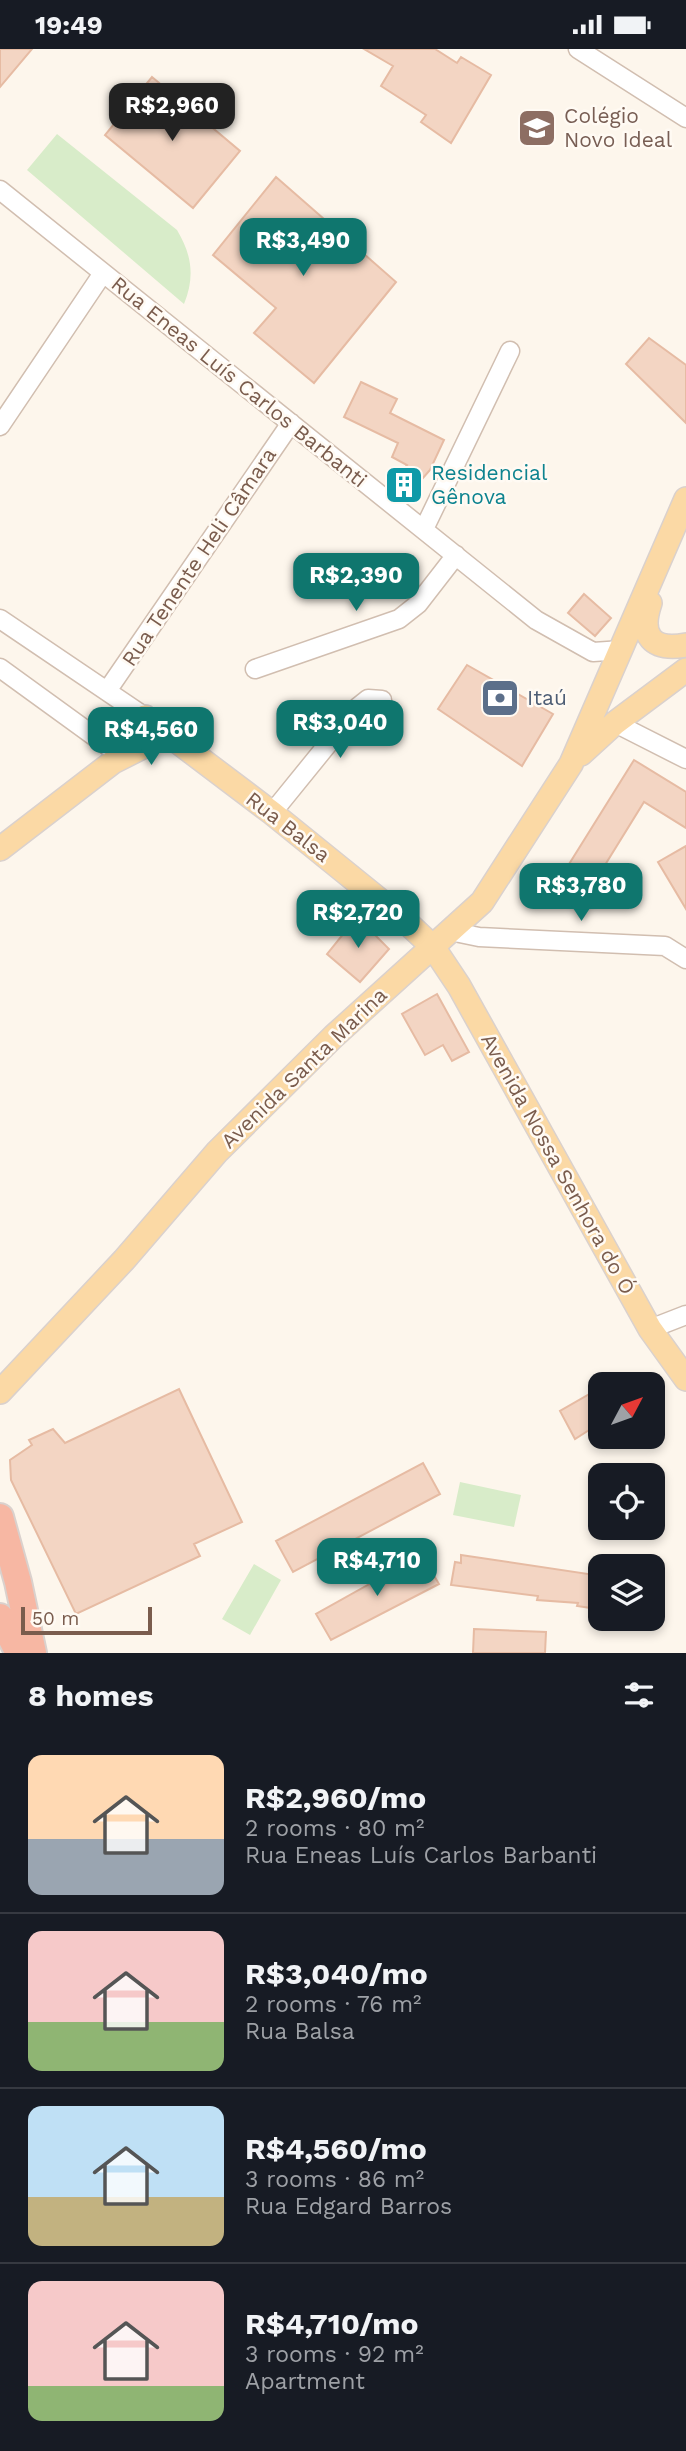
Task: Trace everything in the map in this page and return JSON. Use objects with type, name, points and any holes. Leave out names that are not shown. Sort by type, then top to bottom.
[{"type":"highway","points":[[0,1517],[18,1582],[33,1653]]},
{"type":"highway","points":[[0,1617],[19,1653]]},
{"type":"main road","name":"Avenida Santa Marina","points":[[0,1392],[124,1260],[216,1152],[334,1036],[482,902],[572,764],[686,499]]},
{"type":"main road","points":[[649,580],[653,593],[646,615],[646,630],[651,640],[668,647],[686,645]]},
{"type":"main road","points":[[572,764],[615,723],[686,670]]},
{"type":"main road","points":[[117,759],[136,735],[145,717]]},
{"type":"main road","name":"Rua Balsa","points":[[145,717],[272,813],[433,947]]},
{"type":"main road","points":[[0,849],[117,759],[167,734]]},
{"type":"main road","name":"Avenida Nossa Senhora do Ó","points":[[433,947],[459,986],[650,1328],[686,1379]]},
{"type":"street","points":[[578,49],[686,118]]},
{"type":"street","name":"Rua Eneas Luís Carlos Barbanti","points":[[0,190],[536,620],[593,652],[622,650]]},
{"type":"street","points":[[0,426],[103,273]]},
{"type":"street","points":[[424,529],[510,351]]},
{"type":"street","name":"Rua Tenente Heli Câmara","points":[[107,691],[291,423]]},
{"type":"street","points":[[255,669],[399,619],[418,604],[456,555]]},
{"type":"street","name":"Rua Balsa","points":[[0,619],[145,717]]},
{"type":"street","points":[[0,668],[117,759]]},
{"type":"street","points":[[272,813],[358,707],[368,699],[383,701]]},
{"type":"street","points":[[615,723],[686,759]]},
{"type":"street","points":[[450,931],[479,937],[666,946],[686,959]]},
{"type":"street","points":[[650,1328],[686,1315]]},
{"type":"green space","points":[[57,134],[177,230],[189,257],[191,275],[184,304],[27,170]]},
{"type":"green space","points":[[460,1482],[521,1495],[514,1527],[453,1515]]},
{"type":"green space","points":[[254,1564],[281,1580],[250,1635],[222,1619]]},
{"type":"building","points":[[0,49],[32,49],[0,87]]},
{"type":"building","points":[[364,49],[435,49],[457,63],[461,57],[491,75],[451,143],[421,122],[426,115],[381,86],[393,66]]},
{"type":"building","points":[[152,77],[240,151],[193,208],[105,135]]},
{"type":"building","points":[[276,177],[396,282],[314,383],[254,333],[276,308],[213,255]]},
{"type":"building","points":[[649,338],[686,365],[686,423],[626,364]]},
{"type":"building","points":[[361,382],[397,399],[390,413],[444,440],[430,470],[408,495],[393,483],[407,465],[392,457],[398,443],[344,417]]},
{"type":"building","points":[[584,594],[611,618],[595,636],[568,613]]},
{"type":"building","points":[[467,665],[553,714],[522,766],[438,709]]},
{"type":"building","points":[[634,760],[686,792],[686,828],[644,802],[587,894],[561,877]]},
{"type":"building","points":[[686,846],[686,909],[658,862]]},
{"type":"building","points":[[357,917],[389,949],[360,982],[327,954]]},
{"type":"building","points":[[437,994],[469,1052],[452,1061],[443,1045],[425,1055],[402,1014]]},
{"type":"building","points":[[179,1389],[242,1522],[194,1544],[200,1556],[76,1614],[11,1480],[10,1460],[32,1445],[29,1440],[53,1429],[65,1443]]},
{"type":"building","points":[[588,1395],[588,1431],[575,1439],[560,1411]]},
{"type":"building","points":[[423,1463],[440,1494],[293,1572],[276,1541]]},
{"type":"building","points":[[461,1555],[588,1574],[588,1608],[577,1606],[578,1603],[537,1600],[538,1596],[451,1585],[455,1562],[461,1563]]},
{"type":"building","points":[[416,1558],[421,1565],[426,1562],[439,1584],[331,1640],[316,1614]]},
{"type":"building","points":[[474,1629],[546,1632],[545,1653],[473,1653]]},
{"type":"place","name":"Colégio Novo Ideal","points":[[537,128]]},
{"type":"place","name":"Residencial Gênova","points":[[404,485]]},
{"type":"place","name":"Itaú","points":[[500,698]]}]
